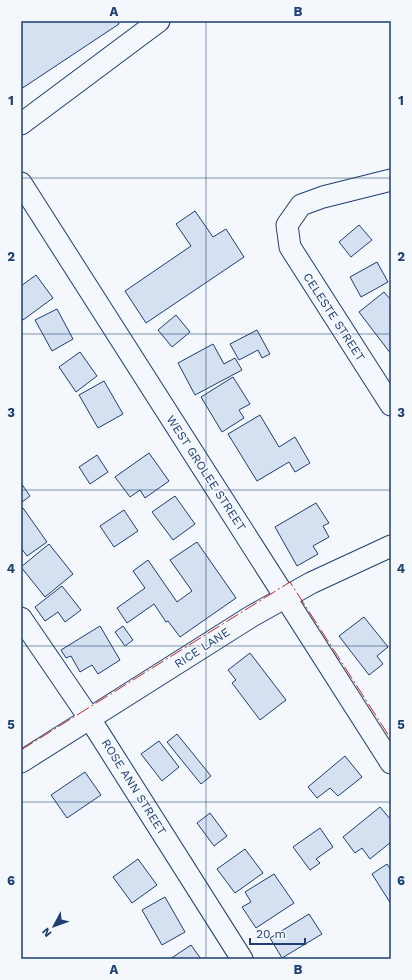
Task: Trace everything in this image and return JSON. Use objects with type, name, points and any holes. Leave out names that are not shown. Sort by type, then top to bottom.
[{"type":"street","points":[[21,124],[160,21]]},
{"type":"street","name":"CELESTE STREET","points":[[391,180],[323,197],[301,205],[287,225],[290,247],[391,405]]},
{"type":"street","name":"WEST GROLEE STREET","points":[[21,183],[391,763]]},
{"type":"street","name":"RICE LANE","points":[[21,762],[252,616],[311,583],[391,546]]},
{"type":"street","name":"ROSE ANN STREET","points":[[21,618],[90,719],[242,959]]},
{"type":"building","points":[[21,21],[118,21],[119,24],[21,89]]},
{"type":"building","points":[[195,211],[213,237],[226,229],[244,257],[146,323],[125,291],[191,246],[176,224]]},
{"type":"building","points":[[359,225],[372,240],[351,257],[339,242]]},
{"type":"building","points":[[377,262],[388,282],[361,297],[350,277]]},
{"type":"building","points":[[36,275],[53,298],[23,320],[21,316],[21,286]]},
{"type":"building","points":[[384,292],[391,300],[391,354],[359,312]]},
{"type":"building","points":[[57,309],[73,339],[52,351],[35,320]]},
{"type":"building","points":[[176,315],[190,332],[172,347],[158,330]]},
{"type":"building","points":[[257,330],[270,354],[262,358],[258,350],[239,360],[230,344]]},
{"type":"building","points":[[213,344],[224,364],[235,358],[242,370],[195,395],[178,363]]},
{"type":"building","points":[[80,352],[97,376],[76,392],[59,367]]},
{"type":"building","points":[[233,377],[250,404],[239,410],[244,418],[222,432],[201,397]]},
{"type":"building","points":[[104,381],[123,414],[98,428],[79,395]]},
{"type":"building","points":[[260,415],[279,447],[295,437],[310,463],[295,472],[289,462],[257,481],[228,434]]},
{"type":"building","points":[[149,453],[169,481],[145,498],[140,490],[130,497],[115,477]]},
{"type":"building","points":[[97,455],[108,472],[90,484],[79,467]]},
{"type":"building","points":[[21,483],[30,496],[21,503]]},
{"type":"building","points":[[175,496],[195,524],[173,540],[152,512]]},
{"type":"building","points":[[316,503],[329,523],[323,526],[329,537],[313,546],[318,554],[297,566],[275,527]]},
{"type":"building","points":[[23,508],[47,542],[27,556],[21,548],[21,509]]},
{"type":"building","points":[[124,510],[138,531],[114,547],[100,526]]},
{"type":"building","points":[[197,542],[236,598],[180,637],[168,621],[166,622],[154,604],[127,623],[117,608],[145,588],[133,571],[148,560],[177,602],[192,591],[170,560]]},
{"type":"building","points":[[49,544],[73,574],[45,597],[21,567]]},
{"type":"building","points":[[62,586],[81,610],[65,622],[58,612],[45,621],[35,607]]},
{"type":"building","points":[[364,617],[388,647],[377,656],[383,664],[369,675],[339,636]]},
{"type":"building","points":[[100,626],[120,660],[98,674],[92,665],[80,672],[71,656],[66,658],[61,650]]},
{"type":"building","points":[[123,626],[133,640],[125,646],[115,632]]},
{"type":"building","points":[[250,653],[286,700],[260,720],[232,683],[236,680],[228,670]]},
{"type":"building","points":[[177,734],[211,776],[201,784],[167,742]]},
{"type":"building","points":[[159,741],[179,767],[162,781],[141,754]]},
{"type":"building","points":[[345,756],[362,777],[338,796],[330,788],[317,798],[308,787]]},
{"type":"building","points":[[85,772],[101,795],[67,818],[51,795]]},
{"type":"building","points":[[380,807],[391,820],[391,842],[370,859],[362,848],[355,853],[343,837]]},
{"type":"building","points":[[210,813],[227,836],[214,846],[197,823]]},
{"type":"building","points":[[320,828],[333,847],[316,859],[320,863],[310,870],[293,847]]},
{"type":"building","points":[[245,849],[263,873],[235,893],[217,869]]},
{"type":"building","points":[[138,859],[157,885],[132,903],[113,877]]},
{"type":"building","points":[[387,864],[391,870],[391,904],[372,874]]},
{"type":"building","points":[[274,874],[294,903],[256,928],[242,907],[251,902],[245,892]]},
{"type":"building","points":[[165,897],[185,932],[162,945],[142,910]]},
{"type":"building","points":[[309,914],[322,934],[282,958],[270,938]]},
{"type":"building","points":[[191,945],[201,959],[170,959]]},
{"type":"power","points":[[21,750],[290,582],[391,739]]}]
